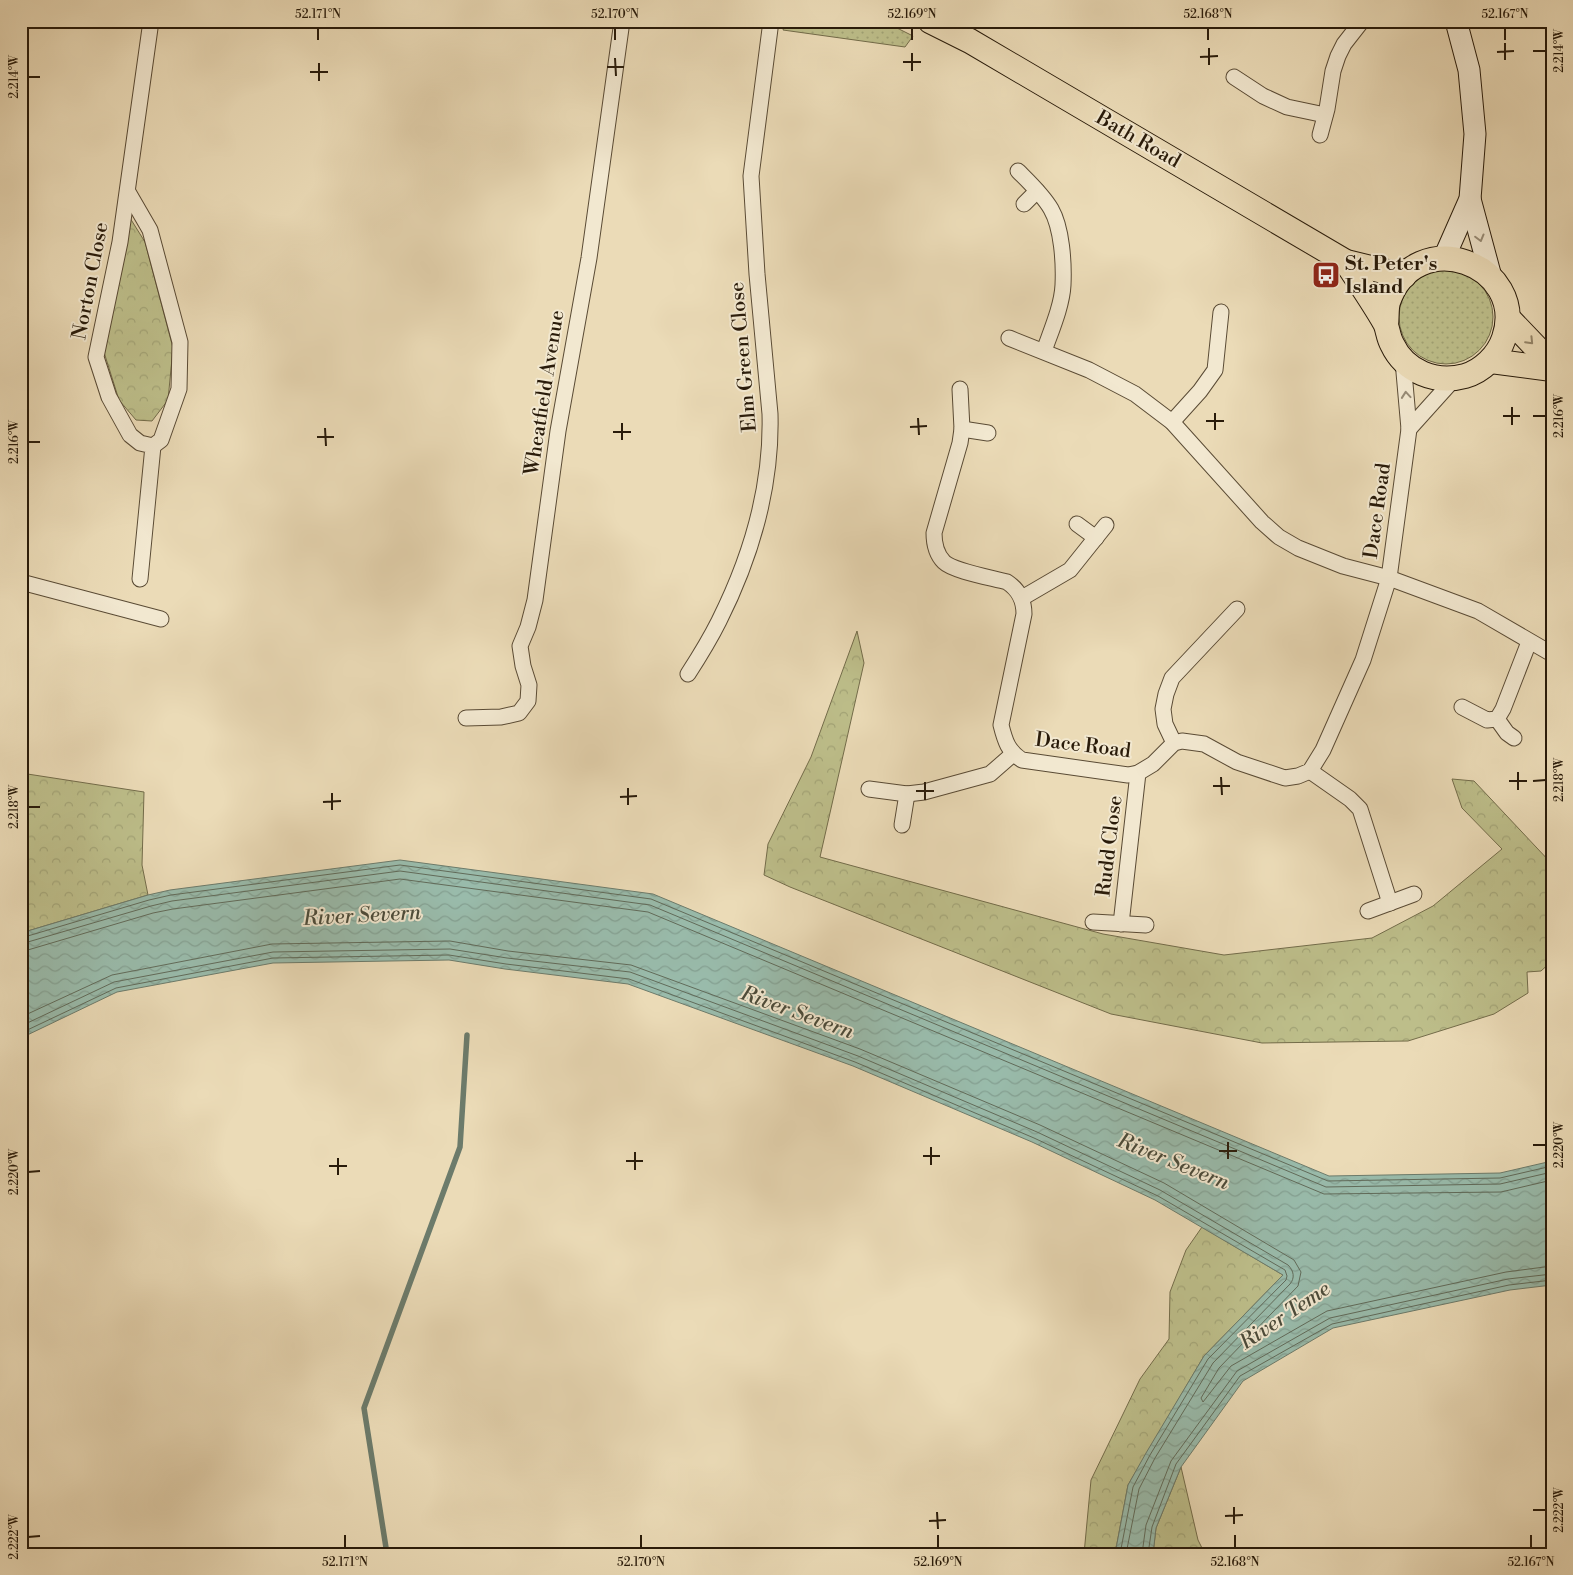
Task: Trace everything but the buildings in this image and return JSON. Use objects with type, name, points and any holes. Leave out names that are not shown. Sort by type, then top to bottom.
[{"type":"main road","name":"Bath Road","points":[[930,21],[970,41],[1346,262],[1404,276]]},
{"type":"main road","name":"Bath Road","points":[[1346,262],[1386,325],[1392,344],[1403,361],[1414,370],[1433,378],[1454,379],[1473,373],[1491,361],[1504,339],[1508,318],[1502,294],[1491,277],[1464,260],[1444,258],[1421,263],[1396,284],[1388,304],[1386,325]]},
{"type":"main road","name":"Bath Road","points":[[1508,318],[1552,364]]},
{"type":"main road","points":[[1491,361],[1552,369]]},
{"type":"street","name":"Norton Close","points":[[151,21],[120,242],[96,357],[109,397],[130,435],[140,443],[153,446]]},
{"type":"street","name":"Wheatfield Avenue","points":[[466,718],[501,717],[519,713],[528,700],[529,685],[523,666],[520,646],[528,627],[535,600],[558,431],[589,258],[622,21]]},
{"type":"street","name":"Elm Green Close","points":[[688,674],[719,622],[738,581],[755,531],[766,479],[771,436],[770,414],[757,274],[751,176],[771,21]]},
{"type":"street","points":[[1320,136],[1333,71],[1338,56],[1344,44],[1362,21]]},
{"type":"street","points":[[1444,258],[1470,199],[1475,134],[1469,70],[1456,21]]},
{"type":"street","points":[[1234,77],[1264,96],[1287,107],[1325,116]]},
{"type":"street","points":[[1018,171],[1045,200],[1056,218],[1061,246],[1063,286],[1055,319],[1044,351]]},
{"type":"street","points":[[1024,204],[1037,191]]},
{"type":"street","name":"Norton Close","points":[[128,192],[150,230],[180,342],[179,389],[161,440],[153,446],[140,579]]},
{"type":"street","points":[[1470,199],[1491,277]]},
{"type":"street","points":[[1172,422],[1200,392],[1215,370],[1221,312]]},
{"type":"street","points":[[1009,338],[1089,370],[1135,394],[1172,422],[1262,522],[1279,538],[1342,566],[1389,578],[1478,611],[1552,654]]},
{"type":"street","name":"Dace Road","points":[[1310,771],[1323,750],[1363,660],[1389,578],[1409,428],[1403,361]]},
{"type":"street","points":[[1409,428],[1454,379]]},
{"type":"street","points":[[960,390],[962,429],[956,462],[934,534],[934,544],[945,563],[955,568],[1007,582],[1012,585],[1022,598],[1070,570],[1106,525]]},
{"type":"street","points":[[962,429],[988,433]]},
{"type":"street","points":[[1077,524],[1096,538]]},
{"type":"street","points":[[21,582],[161,619]]},
{"type":"street","name":"Dace Road","points":[[1022,598],[1024,614],[1002,725],[1005,742],[1013,754],[1022,760],[1119,775],[1138,773],[1153,764],[1174,743]]},
{"type":"street","points":[[1237,609],[1172,678],[1166,694],[1164,709],[1165,724],[1174,743],[1182,741],[1197,742],[1212,747],[1237,762],[1285,778],[1298,776],[1310,771],[1350,800],[1360,809],[1390,903]]},
{"type":"street","points":[[1497,719],[1529,642]]},
{"type":"street","points":[[1462,707],[1487,720],[1497,719]]},
{"type":"street","points":[[1497,719],[1506,733],[1514,738]]},
{"type":"street","points":[[869,789],[908,794],[924,792],[990,774],[1013,754]]},
{"type":"street","name":"Rudd Close","points":[[1121,924],[1138,773]]},
{"type":"street","points":[[902,825],[908,794]]},
{"type":"street","points":[[1368,911],[1414,894]]},
{"type":"street","name":"Rudd Close","points":[[1093,922],[1146,925]]},
{"type":"green space","points":[[786,21],[883,21],[913,36],[905,47],[783,30]]},
{"type":"green space","points":[[130,218],[145,242],[173,348],[168,400],[152,421],[136,420],[119,400],[103,349]]},
{"type":"green space","points":[[1446,270],[1464,274],[1479,284],[1489,299],[1493,317],[1489,335],[1479,350],[1464,360],[1446,364],[1428,360],[1413,350],[1403,335],[1399,317],[1403,299],[1413,284],[1428,274]]},
{"type":"green space","points":[[857,631],[864,663],[820,857],[1103,934],[1224,955],[1372,938],[1433,906],[1502,849],[1462,808],[1452,779],[1474,781],[1552,864],[1552,899],[1550,899],[1552,961],[1541,971],[1527,972],[1528,993],[1494,1014],[1408,1041],[1262,1043],[1111,1014],[764,875],[768,844],[811,757]]},
{"type":"green space","points":[[21,773],[144,792],[142,865],[148,895],[21,933]]},
{"type":"green space","points":[[1202,1227],[1283,1275],[1204,1356],[1128,1485],[1115,1554],[1084,1554],[1091,1480],[1140,1379],[1169,1339],[1170,1292],[1186,1250]]},
{"type":"green space","points":[[1181,1467],[1198,1540],[1205,1554],[1153,1554],[1156,1528]]},
{"type":"water","points":[[400,860],[653,894],[1329,1176],[1500,1173],[1552,1161],[1552,1285],[1510,1290],[1333,1328],[1243,1381],[1181,1467],[1156,1528],[1153,1554],[1115,1554],[1128,1485],[1204,1356],[1283,1275],[1155,1200],[1032,1142],[853,1066],[628,984],[449,960],[273,963],[117,992],[21,1038],[21,933],[170,890]]},
{"type":"waterway","points":[[387,1554],[364,1408],[460,1147],[467,1035]]},
{"type":"place","name":"St. Peter's Island","points":[[1326,275]]},
{"type":"water label","name":"River Severn","points":[[362,916]]},
{"type":"water label","name":"River Severn","points":[[797,1013]]},
{"type":"water label","name":"River Severn","points":[[1173,1162]]},
{"type":"water label","name":"River Teme","points":[[1285,1316]]}]
